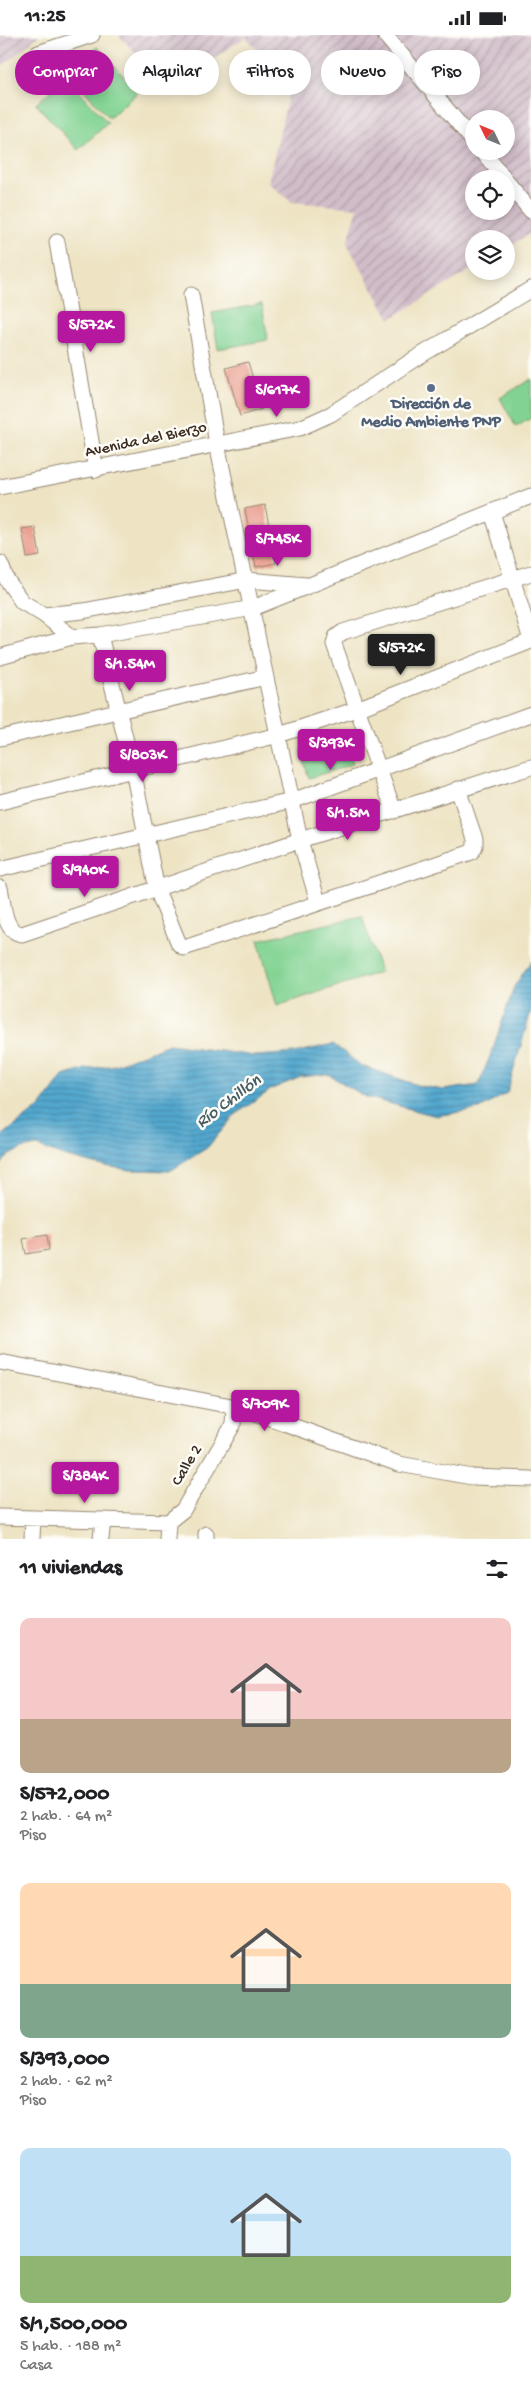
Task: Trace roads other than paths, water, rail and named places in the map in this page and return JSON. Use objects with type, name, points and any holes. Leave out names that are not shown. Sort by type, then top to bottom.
[{"type":"street","points":[[47,50],[92,35]]},
{"type":"street","points":[[385,35],[465,131]]},
{"type":"street","points":[[489,160],[497,170]]},
{"type":"street","points":[[515,192],[531,211]]},
{"type":"street","points":[[57,241],[96,470]]},
{"type":"street","points":[[191,295],[217,444],[280,735],[300,840],[318,902]]},
{"type":"street","name":"Avenida del Bierzo","points":[[0,487],[96,470],[217,444],[300,429],[331,414],[413,360],[529,295]]},
{"type":"street","points":[[0,657],[72,637],[100,635],[253,608],[531,496]]},
{"type":"street","points":[[0,802],[280,735],[357,709],[531,641],[492,512]]},
{"type":"street","points":[[0,563],[7,580],[22,602],[44,615],[72,637]]},
{"type":"street","points":[[394,811],[334,644],[336,637],[343,632],[531,573]]},
{"type":"street","points":[[44,615],[83,611],[247,580],[308,585]]},
{"type":"street","points":[[100,635],[133,770],[157,890],[179,944],[184,948],[472,852],[475,846],[475,839],[458,789]]},
{"type":"street","points":[[0,738],[266,677]]},
{"type":"street","points":[[0,869],[292,801],[531,714]]},
{"type":"street","points":[[0,888],[9,927],[15,933],[22,934],[157,890],[300,840],[531,767]]},
{"type":"street","points":[[0,1362],[234,1407],[399,1464],[472,1477],[531,1479]]},
{"type":"street","name":"Calle 2","points":[[168,1522],[183,1510],[233,1425],[234,1407]]},
{"type":"street","points":[[0,1517],[168,1522],[166,1539]]},
{"type":"street","points":[[32,1539],[33,1518]]},
{"type":"street","points":[[101,1539],[103,1520]]},
{"type":"water","name":"Río Chillón","points":[[531,961],[531,1011],[507,1093],[480,1109],[436,1116],[366,1097],[327,1074],[301,1077],[272,1089],[235,1115],[207,1148],[170,1171],[130,1170],[98,1165],[63,1156],[37,1146],[22,1149],[9,1155],[0,1166],[0,1137],[40,1107],[63,1076],[86,1069],[115,1065],[169,1044],[255,1056],[294,1053],[333,1044],[362,1066],[417,1085],[443,1090],[478,1085],[491,1054],[514,987]]},
{"type":"place","name":"Dirección de Medio Ambiente PNP","points":[[431,388]]}]
